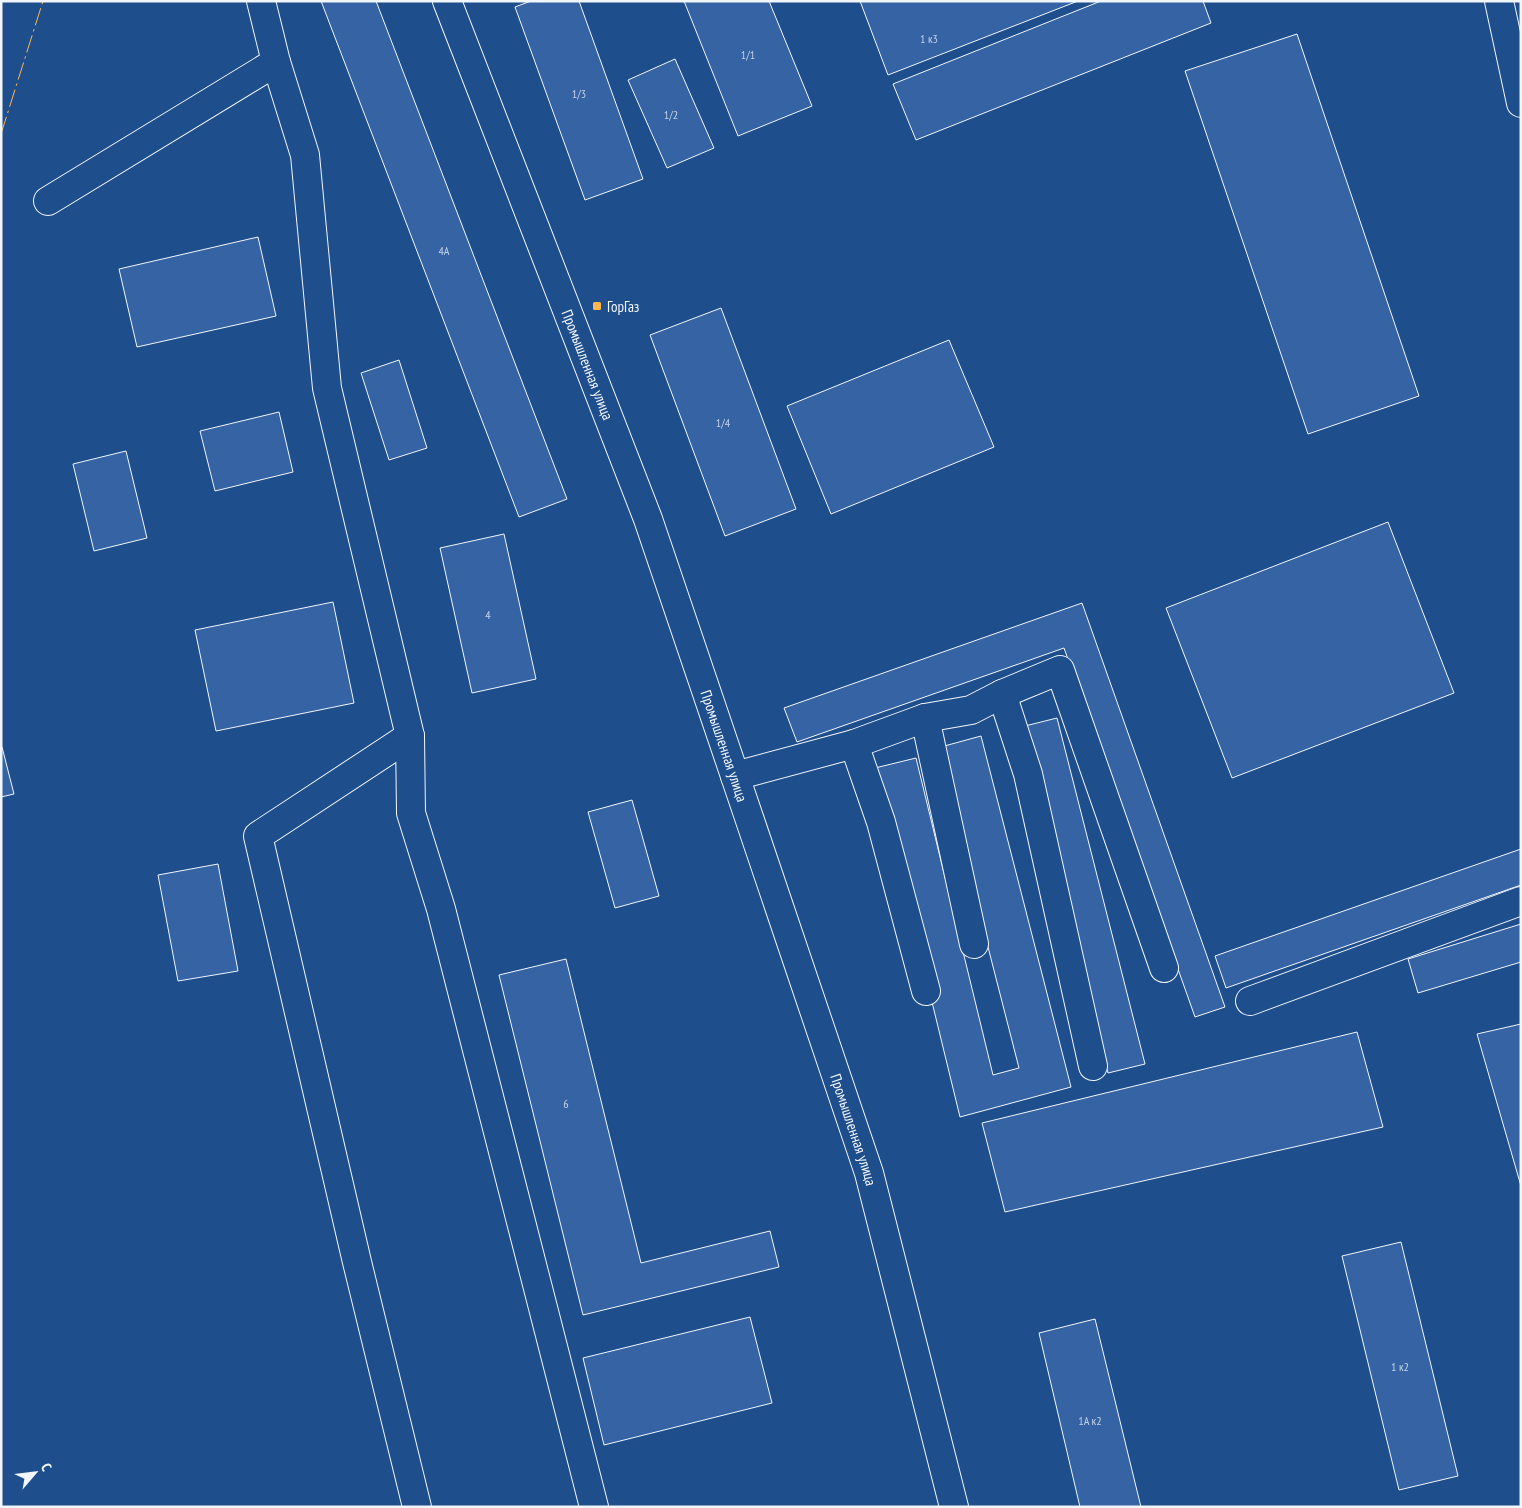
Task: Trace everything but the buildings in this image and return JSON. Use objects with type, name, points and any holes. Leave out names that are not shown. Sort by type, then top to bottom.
[{"type":"street","points":[[261,1],[276,62],[305,155],[327,388],[410,736],[411,813],[441,909],[594,1507]]},
{"type":"street","name":"Промышленная улица","points":[[447,1],[648,520],[869,1172],[954,1507]]},
{"type":"street","points":[[1499,1],[1521,103]]},
{"type":"street","points":[[48,201],[276,62]]},
{"type":"street","points":[[735,776],[854,744],[925,718],[971,710],[1002,694],[1060,670],[1164,968]]},
{"type":"street","points":[[1002,694],[1028,774],[1093,1066]]},
{"type":"street","points":[[925,718],[974,944]]},
{"type":"street","points":[[410,736],[258,836],[357,1262],[417,1507]]},
{"type":"street","points":[[854,744],[880,822],[926,991]]},
{"type":"street","points":[[1250,1001],[1521,901]]},
{"type":"power","points":[[1,134],[43,1]]},
{"type":"place","name":"ГорГаз","points":[[597,306]]}]
